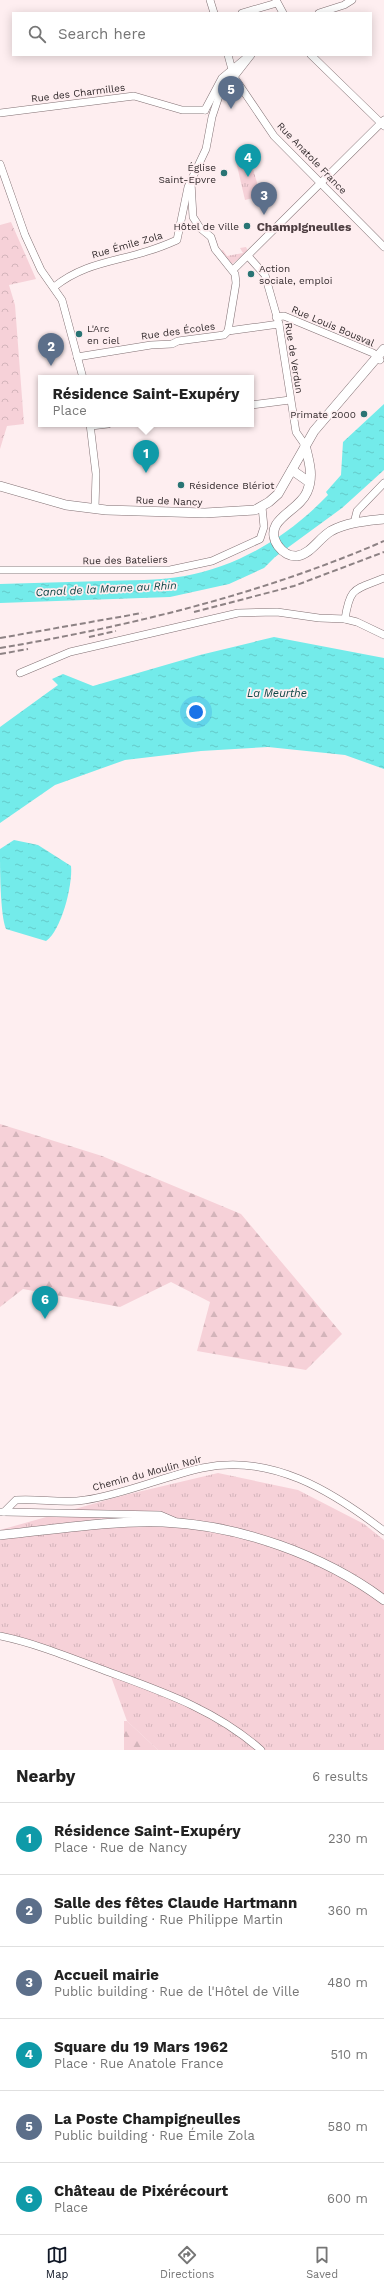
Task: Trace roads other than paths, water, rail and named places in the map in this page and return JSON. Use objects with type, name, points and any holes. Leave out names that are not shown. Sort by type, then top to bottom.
[{"type":"main road","name":"Rue de Nancy","points":[[0,486],[66,505],[95,508],[205,513],[252,511],[262,507],[278,494],[314,431],[344,396],[347,390],[380,358],[384,350]]},
{"type":"main road","points":[[305,445],[310,466],[309,482],[304,497],[277,523],[274,530],[274,538],[285,554],[296,556],[307,552],[328,533],[354,523],[384,519]]},
{"type":"main road","points":[[292,470],[309,482]]},
{"type":"main road","points":[[0,1535],[139,1522],[178,1523],[221,1530],[297,1552],[347,1576],[384,1600]]},
{"type":"street","points":[[210,0],[214,12]]},
{"type":"street","points":[[322,12],[344,5],[352,0]]},
{"type":"street","points":[[245,12],[276,1],[282,12]]},
{"type":"street","points":[[228,56],[234,77]]},
{"type":"street","name":"Rue Émile Zola","points":[[205,110],[222,78],[231,69],[250,56]]},
{"type":"street","name":"Rue Émile Zola","points":[[54,286],[70,275],[86,267],[148,251],[177,240],[188,187],[192,182],[206,149],[212,117],[219,96],[250,56]]},
{"type":"street","points":[[233,270],[383,123],[312,56]]},
{"type":"street","name":"Rue Anatole France","points":[[234,77],[274,136],[384,247]]},
{"type":"street","name":"Rue des Charmilles","points":[[0,113],[134,96],[182,110],[205,110]]},
{"type":"street","points":[[205,110],[212,117]]},
{"type":"street","points":[[0,164],[25,235],[41,270],[54,286],[64,306],[82,375]]},
{"type":"street","points":[[192,182],[193,217],[200,228],[211,237],[218,254],[233,270],[236,283],[228,331]]},
{"type":"street","name":"Rue de Verdun","points":[[248,256],[265,275],[278,320],[296,432],[305,445]]},
{"type":"street","name":"Rue Louis Bousval","points":[[278,320],[284,316],[373,353],[380,358]]},
{"type":"street","name":"Rue des Écoles","points":[[77,357],[151,345],[172,344],[224,335],[228,331],[278,320]]},
{"type":"street","points":[[254,405],[290,400]]},
{"type":"street","points":[[91,427],[96,474],[95,508]]},
{"type":"street","points":[[354,523],[358,511],[384,484]]},
{"type":"street","name":"Rue des Bateliers","points":[[0,570],[155,571],[185,568],[212,561],[260,539],[264,527],[262,507]]},
{"type":"street","points":[[345,619],[348,599],[351,594],[356,590],[384,578]]},
{"type":"street","points":[[20,673],[70,652],[238,613],[278,612],[320,618],[345,619],[357,622],[384,635]]},
{"type":"street","name":"Chemin du Moulin Noir","points":[[2,1512],[16,1500],[83,1501],[200,1468],[223,1465],[250,1465],[273,1469],[316,1486],[362,1514],[384,1531]]},
{"type":"street","points":[[2,1512],[160,1515],[178,1523]]},
{"type":"street","points":[[0,1636],[53,1651],[188,1702],[226,1723],[261,1750]]},
{"type":"water","name":"Canal de la Marne au Rhin","points":[[384,404],[384,470],[342,508],[275,557],[264,568],[229,584],[170,597],[0,603],[0,584],[175,578],[225,565],[244,557],[281,536],[313,510],[328,495],[326,492],[341,475],[343,442]]},
{"type":"water","name":"La Meurthe","points":[[274,637],[384,658],[384,769],[345,755],[268,747],[201,751],[125,760],[55,785],[0,823],[0,727],[58,685],[52,679],[63,674],[93,686],[200,655]]},
{"type":"water","points":[[14,840],[38,845],[71,866],[70,884],[65,907],[57,928],[46,941],[6,929],[1,903],[0,849]]},
{"type":"railway","points":[[0,648],[98,629],[195,606],[291,577],[384,541]]},
{"type":"railway","points":[[194,612],[294,586],[384,552]]},
{"type":"railway","points":[[0,638],[142,613]]},
{"type":"railway","points":[[89,637],[116,631]]},
{"type":"railway","points":[[0,654],[28,649]]},
{"type":"place","name":"La Poste Champigneulles","points":[[231,109]]},
{"type":"place","name":"Église Saint-Epvre","points":[[224,173]]},
{"type":"place","name":"Square du 19 Mars 1962","points":[[248,177]]},
{"type":"place","name":"Accueil mairie","points":[[264,215]]},
{"type":"place","name":"Hôtel de Ville","points":[[247,226]]},
{"type":"place","name":"Action sociale, emploi","points":[[251,274]]},
{"type":"place","name":"L'Arc en ciel","points":[[79,334]]},
{"type":"place","name":"Salle des fêtes Claude Hartmann","points":[[51,366]]},
{"type":"place","name":"Primate 2000","points":[[364,414]]},
{"type":"place","name":"Résidence Saint-Exupéry","points":[[146,473]]},
{"type":"place","name":"Résidence Blériot","points":[[181,485]]},
{"type":"place","name":"Château de Pixérécourt","points":[[45,1319]]},
{"type":"district","name":"Champigneulles","points":[[304,227]]}]
